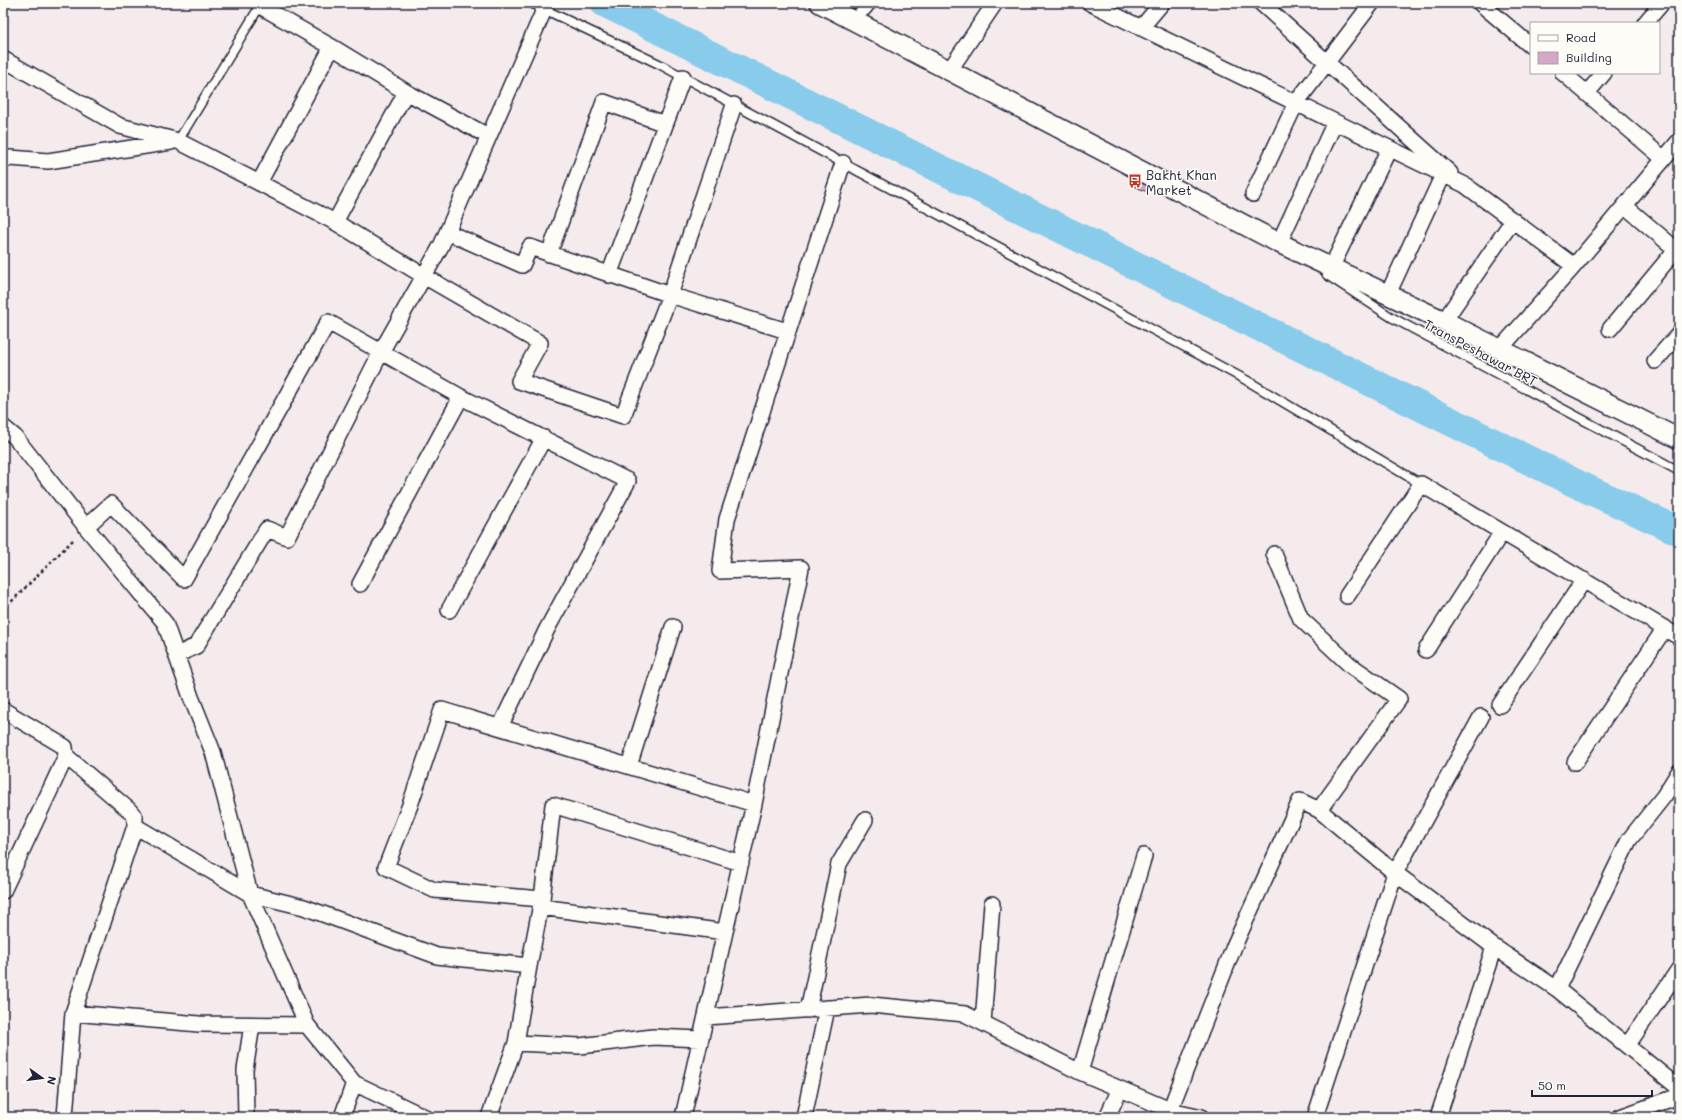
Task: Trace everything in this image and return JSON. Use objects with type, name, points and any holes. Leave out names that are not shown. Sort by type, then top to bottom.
[{"type":"street","points":[[820,3],[1279,243],[1444,321],[1679,439]]},
{"type":"street","points":[[948,70],[995,3]]},
{"type":"street","points":[[1090,3],[1464,185]]},
{"type":"street","points":[[1141,28],[1162,3]]},
{"type":"street","points":[[1261,3],[1464,185],[1574,266]]},
{"type":"street","points":[[1253,194],[1296,103],[1372,3]]},
{"type":"street","points":[[1480,3],[1530,45]]},
{"type":"street","points":[[1646,22],[1662,3]]},
{"type":"street","points":[[260,4],[406,92],[488,136]]},
{"type":"street","points":[[177,655],[196,646],[267,529],[287,537],[381,352],[447,232],[488,136],[538,6]]},
{"type":"street","points":[[259,183],[332,47]]},
{"type":"street","points":[[3,58],[120,126],[178,141],[335,222],[424,276],[540,343],[519,380],[623,416],[670,295],[734,105]]},
{"type":"street","points":[[1564,74],[1664,159]]},
{"type":"street","points":[[1587,93],[1603,74]]},
{"type":"street","points":[[609,275],[683,77]]},
{"type":"street","points":[[335,222],[406,92]]},
{"type":"street","points":[[549,254],[604,102],[665,124]]},
{"type":"street","points":[[1279,243],[1335,122]]},
{"type":"street","points":[[3,161],[10,158],[48,161],[178,141]]},
{"type":"street","points":[[1500,349],[1574,266],[1679,141]]},
{"type":"street","points":[[1331,268],[1389,148]]},
{"type":"street","points":[[683,1117],[754,804],[801,568],[720,571],[727,518],[843,163]]},
{"type":"street","points":[[1388,294],[1443,175]]},
{"type":"street","points":[[1610,329],[1678,249],[1625,206]]},
{"type":"street","points":[[1444,321],[1513,220]]},
{"type":"street","points":[[447,232],[522,265],[530,247],[670,295],[787,331]]},
{"type":"street","points":[[86,527],[111,504],[184,579],[328,322],[461,397],[628,481],[547,629],[500,727]]},
{"type":"street","points":[[1656,362],[1679,334]]},
{"type":"street","points":[[360,584],[461,397]]},
{"type":"street","points":[[3,428],[15,437],[86,527],[165,623],[191,697],[213,752],[250,894],[307,1025],[354,1083],[425,1117]]},
{"type":"street","points":[[450,610],[544,438]]},
{"type":"street","points":[[1347,596],[1421,484],[1679,637]]},
{"type":"street","points":[[1426,650],[1502,532]]},
{"type":"street","points":[[1274,554],[1301,619],[1350,665],[1399,699],[1320,810]]},
{"type":"street","points":[[1500,705],[1584,580]]},
{"type":"street","points":[[629,766],[673,627]]},
{"type":"street","points":[[1575,762],[1665,628]]},
{"type":"street","points":[[3,710],[65,747],[66,756],[3,891]]},
{"type":"street","points":[[725,932],[541,903],[434,890],[386,867],[410,805],[442,710],[754,804]]},
{"type":"street","points":[[1315,1117],[1395,873],[1481,717]]},
{"type":"street","points":[[65,1117],[73,1013],[135,826],[135,817],[130,810],[66,756]]},
{"type":"street","points":[[1557,989],[1630,840],[1664,796],[1679,772]]},
{"type":"street","points":[[1170,1110],[1235,944],[1300,801],[1320,810],[1395,873],[1494,947],[1557,989],[1679,1088]]},
{"type":"street","points":[[489,1117],[516,1043],[541,903],[553,805],[741,863]]},
{"type":"street","points":[[808,1010],[840,864],[865,820]]},
{"type":"street","points":[[135,826],[250,894],[304,907],[437,956],[529,966]]},
{"type":"street","points":[[1080,1072],[1144,856]]},
{"type":"street","points":[[983,1023],[992,904]]},
{"type":"street","points":[[1438,1117],[1494,947]]},
{"type":"street","points":[[1627,1046],[1679,969]]},
{"type":"street","points":[[706,1017],[871,1006],[965,1014],[1080,1072],[1170,1110],[1202,1117]]},
{"type":"street","points":[[804,1117],[827,1008]]},
{"type":"street","points":[[73,1013],[199,1024],[307,1025]]},
{"type":"street","points":[[246,1117],[245,1070],[252,1025]]},
{"type":"street","points":[[516,1043],[580,1046],[653,1036],[701,1039]]},
{"type":"street","points":[[342,1117],[354,1083]]},
{"type":"street","points":[[1107,1117],[1120,1088]]},
{"type":"street","points":[[1620,1117],[1679,1096]]},
{"type":"lane","points":[[178,141],[260,4]]},
{"type":"lane","points":[[538,6],[683,77],[1246,380],[1421,484]]},
{"type":"lane","name":"TransPeshawar BRT","points":[[1279,243],[1391,317],[1679,471]]},
{"type":"path","points":[[3,606],[5,608],[86,527]]},
{"type":"building","points":[[1133,177],[1151,184],[1147,192],[1130,184]]},
{"type":"waterway","points":[[605,3],[1581,486],[1679,531]]},
{"type":"place","name":"Bakht Khan Market","points":[[1135,181]]}]
